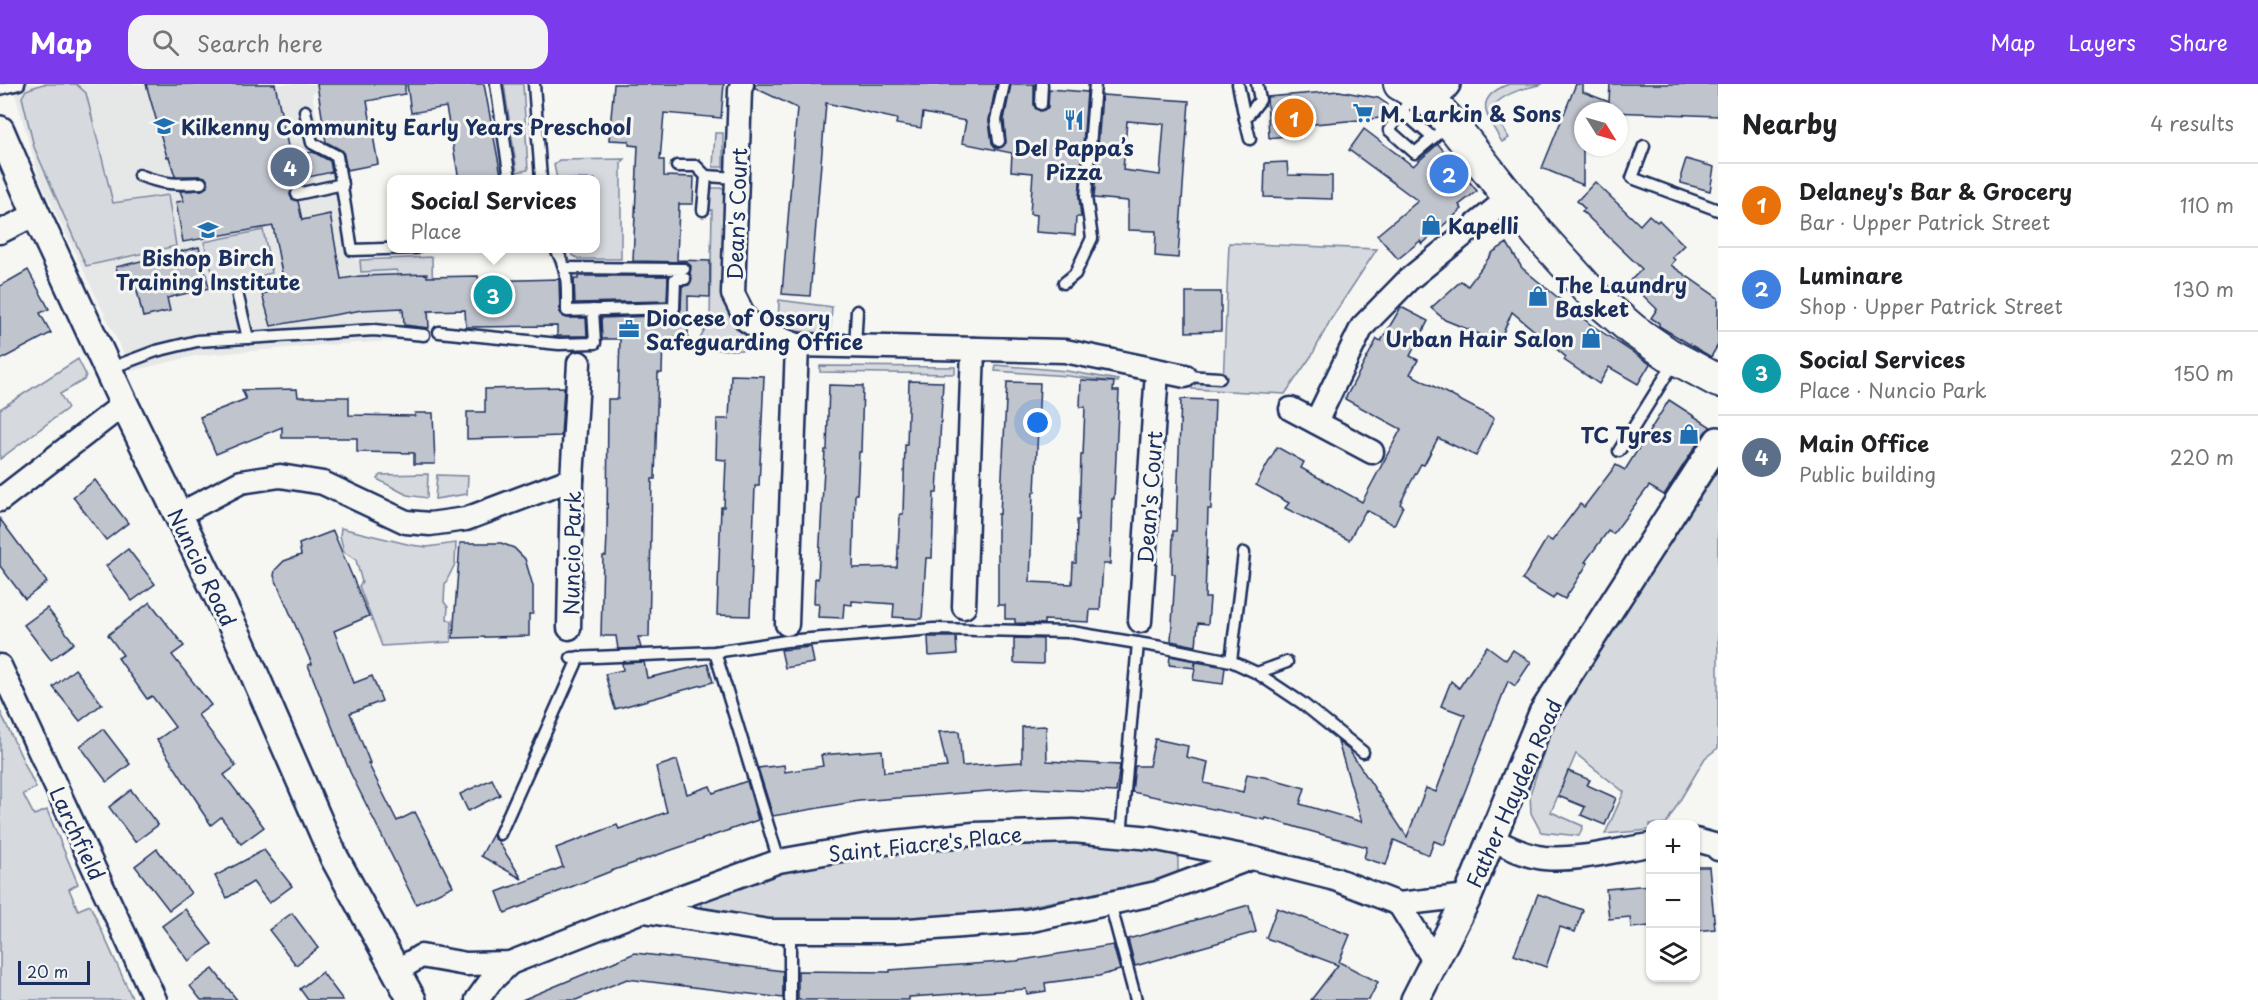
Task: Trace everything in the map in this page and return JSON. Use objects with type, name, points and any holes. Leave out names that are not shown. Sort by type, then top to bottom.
[{"type":"main road","points":[[1425,105],[1510,197],[1540,236],[1599,301],[1633,330],[1718,381]]},
{"type":"street","name":"Dean's Court","points":[[742,84],[733,294],[747,320],[768,334],[797,345],[1065,351],[1185,376]]},
{"type":"street","name":"Nuncio Road","points":[[0,130],[36,214],[124,404],[238,639],[334,857],[412,1000]]},
{"type":"street","points":[[1316,422],[1362,327],[1408,280],[1510,197]]},
{"type":"street","points":[[0,232],[36,214]]},
{"type":"street","points":[[787,624],[797,345]]},
{"type":"street","points":[[964,607],[973,349]]},
{"type":"street","name":"Nuncio Park","points":[[569,628],[572,479],[579,363]]},
{"type":"street","name":"Dean's Court","points":[[1139,632],[1158,372]]},
{"type":"street","points":[[0,500],[124,404]]},
{"type":"street","points":[[1291,409],[1372,452]]},
{"type":"street","name":"Father Hayden Road","points":[[1415,1000],[1467,896],[1543,713],[1718,441]]},
{"type":"street","name":"Nuncio Park","points":[[178,515],[242,482],[280,476],[324,483],[406,522],[430,524],[466,519],[572,479]]},
{"type":"street","name":"Larchfield","points":[[0,666],[155,1000]]},
{"type":"street","name":"Saint Fiacre's Place","points":[[395,972],[421,956],[473,964],[510,963],[778,861],[875,844],[974,834],[1073,831],[1152,838],[1252,858],[1335,879],[1399,904],[1467,896]]},
{"type":"street","points":[[1492,839],[1512,849],[1543,858],[1567,858],[1646,846]]},
{"type":"street","points":[[1700,841],[1714,845],[1718,849]]},
{"type":"street","points":[[642,911],[769,931],[897,930],[1027,921],[1157,893],[1252,858]]},
{"type":"street","points":[[1399,904],[1435,962]]},
{"type":"street","name":"Saint Fiacre's Place","points":[[477,1000],[490,982],[510,963]]},
{"type":"lane","points":[[0,89],[19,84]]},
{"type":"lane","points":[[496,84],[509,175]]},
{"type":"lane","points":[[534,84],[542,175]]},
{"type":"lane","points":[[999,141],[996,120],[1004,84]]},
{"type":"lane","points":[[1041,104],[1042,84]]},
{"type":"lane","points":[[1064,283],[1075,274],[1092,238],[1086,197],[1095,84]]},
{"type":"lane","points":[[1238,84],[1250,139]]},
{"type":"lane","points":[[1245,119],[1260,100],[1257,84]]},
{"type":"lane","points":[[305,111],[312,143],[337,156],[352,250],[387,249]]},
{"type":"lane","points":[[1644,146],[1632,178],[1718,210]]},
{"type":"lane","points":[[677,166],[696,166],[706,176],[737,178]]},
{"type":"lane","points":[[139,175],[160,183],[179,185],[201,183]]},
{"type":"lane","points":[[700,208],[706,176]]},
{"type":"lane","points":[[297,194],[343,184]]},
{"type":"lane","points":[[557,253],[565,268],[567,311],[674,308],[675,279],[685,274],[565,268]]},
{"type":"lane","points":[[238,297],[248,338]]},
{"type":"lane","points":[[439,332],[559,344],[595,343],[592,310]]},
{"type":"lane","points":[[855,347],[857,311]]},
{"type":"lane","points":[[108,369],[156,351],[197,341],[374,330],[424,335]]},
{"type":"lane","points":[[1619,451],[1677,358]]},
{"type":"lane","points":[[1185,376],[1220,378]]},
{"type":"lane","points":[[1231,662],[1244,554]]},
{"type":"lane","points":[[500,834],[575,658],[715,652],[786,641],[934,629],[1139,632],[1231,662],[1257,673],[1302,703],[1363,752]]},
{"type":"lane","points":[[1121,836],[1139,632]]},
{"type":"lane","points":[[715,652],[778,861]]},
{"type":"lane","points":[[1257,673],[1287,662]]},
{"type":"lane","points":[[1110,903],[1136,1000]]},
{"type":"lane","points":[[790,931],[790,1000]]},
{"type":"shaded area","name":"Bishop Birch Training Institute","points":[[12,84],[330,84],[330,89],[312,93],[321,144],[329,143],[347,191],[355,260],[432,257],[431,339],[322,345],[194,356],[132,371],[40,180]]},
{"type":"shaded area","points":[[43,84],[76,84],[86,93],[113,203],[168,195],[176,246],[86,266],[34,147],[22,97],[26,90]]},
{"type":"shaded area","points":[[504,84],[523,84],[528,170],[517,172]]},
{"type":"shaded area","points":[[1509,84],[1543,84],[1510,94],[1494,105],[1494,114],[1509,138],[1502,142],[1487,115],[1486,101],[1497,89]]},
{"type":"shaded area","points":[[715,133],[723,133],[723,167],[713,167]]},
{"type":"shaded area","points":[[625,159],[621,163],[621,259],[579,259],[572,255],[572,253],[600,253],[600,175],[556,175],[554,165],[559,160]]},
{"type":"shaded area","points":[[708,188],[725,188],[725,277],[731,319],[744,334],[771,351],[700,349],[700,339],[710,318],[712,210],[708,210]]},
{"type":"shaded area","points":[[263,230],[272,273],[216,286],[204,242]]},
{"type":"shaded area","points":[[1229,243],[1377,249],[1331,319],[1312,355],[1285,394],[1192,389],[1192,383],[1223,384]]},
{"type":"shaded area","points":[[432,257],[433,311],[401,312],[397,270],[361,272],[360,260]]},
{"type":"shaded area","points":[[779,300],[832,307],[830,334],[796,331],[778,324]]},
{"type":"shaded area","points":[[78,359],[86,375],[84,380],[60,394],[68,408],[0,459],[0,409]]},
{"type":"shaded area","points":[[996,365],[1067,371],[1118,380],[1118,382],[995,371]]},
{"type":"shaded area","points":[[820,366],[955,367],[955,374],[820,372]]},
{"type":"shaded area","points":[[1718,470],[1718,748],[1705,758],[1668,820],[1646,820],[1646,830],[1605,834],[1624,792],[1576,754],[1551,812],[1583,826],[1579,836],[1541,832],[1531,813],[1530,794],[1555,718]]},
{"type":"shaded area","points":[[428,474],[427,498],[407,495],[377,479],[380,475]]},
{"type":"shaded area","points":[[437,475],[468,476],[467,494],[435,499]]},
{"type":"shaded area","points":[[341,528],[411,545],[427,547],[456,543],[455,564],[445,584],[444,602],[448,607],[447,619],[452,621],[451,642],[382,646],[359,586],[362,582],[356,560],[344,552],[340,536]]},
{"type":"shaded area","points":[[0,711],[36,788],[23,794],[34,815],[47,810],[78,884],[69,889],[78,910],[90,905],[133,1000],[0,1000]]},
{"type":"shaded area","points":[[1049,836],[1178,851],[1178,877],[1010,910],[899,919],[769,919],[701,907],[700,894],[778,865]]},
{"type":"building","points":[[146,84],[275,84],[290,156],[313,152],[330,161],[332,172],[294,180],[295,187],[290,195],[292,199],[298,201],[302,220],[330,214],[341,279],[360,276],[427,274],[427,277],[478,276],[479,281],[559,279],[560,314],[567,318],[586,318],[587,336],[557,336],[557,326],[466,327],[465,310],[428,311],[429,328],[404,325],[403,308],[362,310],[271,326],[262,294],[285,289],[273,226],[183,242],[176,202],[184,201],[180,191],[202,190],[207,187],[208,182],[205,177],[201,176],[175,176],[169,157],[167,157]]},
{"type":"building","points":[[317,84],[405,84],[405,94],[367,101],[378,164],[347,170],[343,151],[326,142]]},
{"type":"building","points":[[407,84],[484,84],[501,175],[458,175],[446,107],[411,113]]},
{"type":"building","points":[[614,84],[724,84],[721,118],[664,113],[660,160],[664,160],[664,176],[694,177],[693,204],[679,204],[677,260],[710,261],[710,297],[688,296],[688,337],[663,338],[662,373],[658,373],[655,479],[652,479],[649,637],[638,637],[641,648],[618,649],[616,636],[601,636],[603,556],[606,556],[607,535],[608,399],[618,399],[620,339],[602,339],[601,318],[677,315],[681,309],[682,286],[689,285],[692,278],[691,266],[687,262],[633,261],[638,146],[629,145],[629,141],[609,140]]},
{"type":"building","points":[[755,84],[996,84],[989,121],[992,143],[996,148],[1006,143],[1004,120],[1011,84],[1034,84],[1034,104],[1035,108],[1040,111],[1048,108],[1049,89],[1087,92],[1079,197],[1081,217],[1076,217],[1075,235],[1036,232],[1037,215],[1030,214],[1033,173],[1011,171],[1012,153],[962,143],[966,121],[923,113],[921,128],[896,124],[897,119],[826,103],[810,296],[782,294],[797,108],[755,88]]},
{"type":"building","points":[[1576,84],[1583,84],[1583,92],[1609,102],[1574,102],[1574,156],[1583,156],[1583,185],[1542,168]]},
{"type":"building","points":[[1610,84],[1718,84],[1718,116],[1628,113],[1628,102],[1609,102]]},
{"type":"building","points":[[1339,91],[1378,98],[1387,104],[1381,118],[1292,126],[1293,135],[1269,138],[1267,97]]},
{"type":"building","points":[[1102,95],[1189,101],[1178,258],[1155,256],[1156,231],[1128,230],[1128,201],[1094,198]],"holes":[[[1127,121],[1164,124],[1160,175],[1123,170]]]},
{"type":"building","points":[[1364,129],[1413,166],[1438,144],[1477,191],[1459,205],[1462,209],[1422,244],[1420,241],[1398,259],[1377,235],[1418,201],[1349,150]]},
{"type":"building","points":[[1686,159],[1714,167],[1710,191],[1681,183]]},
{"type":"building","points":[[1287,162],[1288,175],[1332,176],[1332,199],[1264,197],[1265,163]]},
{"type":"building","points":[[1595,182],[1640,225],[1649,215],[1657,222],[1659,220],[1684,245],[1672,257],[1675,260],[1671,265],[1718,298],[1718,345],[1711,357],[1659,326],[1659,323],[1651,318],[1657,309],[1629,282],[1642,269],[1582,211],[1585,209],[1577,201]]},
{"type":"building","points":[[1507,243],[1522,268],[1590,324],[1650,364],[1638,384],[1609,367],[1599,384],[1564,360],[1566,357],[1512,312],[1499,342],[1445,320],[1431,308],[1461,281],[1468,286],[1493,252]]},
{"type":"building","points":[[199,247],[209,288],[167,298],[170,311],[143,317],[136,286],[122,290],[116,267]]},
{"type":"building","points":[[28,270],[49,309],[40,313],[51,333],[0,360],[0,286]]},
{"type":"building","points":[[578,276],[668,276],[667,301],[575,303],[574,279],[578,279]]},
{"type":"building","points":[[1186,292],[1221,292],[1221,331],[1186,332]]},
{"type":"building","points":[[1401,307],[1428,321],[1410,356],[1418,360],[1410,374],[1494,418],[1476,456],[1438,438],[1424,465],[1421,464],[1410,484],[1400,504],[1403,506],[1394,525],[1366,510],[1349,540],[1285,508],[1289,503],[1256,485],[1277,447],[1304,462],[1301,468],[1362,502],[1401,429],[1345,399],[1377,339],[1381,341]]},
{"type":"building","points":[[731,375],[764,376],[759,486],[755,486],[750,616],[717,615],[721,507],[724,507],[726,460],[716,459],[717,419],[729,419]]},
{"type":"building","points":[[1081,380],[1114,382],[1113,391],[1119,391],[1110,564],[1103,564],[1100,610],[1090,610],[1089,622],[1044,620],[1044,624],[1015,623],[1015,619],[1005,619],[1005,605],[998,605],[998,514],[1000,514],[1007,382],[1040,383],[1030,582],[1072,584],[1073,563],[1076,563],[1081,455],[1083,455],[1085,407],[1080,407]]},
{"type":"building","points":[[909,381],[943,382],[937,493],[934,493],[932,558],[926,558],[922,619],[893,617],[894,604],[852,601],[852,605],[844,604],[843,618],[818,617],[819,603],[814,603],[815,578],[818,579],[829,385],[863,386],[861,452],[859,452],[857,494],[855,494],[853,568],[897,567],[900,514],[903,514]]},
{"type":"building","points":[[564,387],[561,436],[467,439],[467,412],[485,412],[485,389]]},
{"type":"building","points":[[297,389],[298,397],[349,397],[349,415],[415,416],[415,413],[433,413],[435,464],[414,464],[414,453],[357,452],[357,438],[282,438],[282,427],[216,454],[200,417],[246,399],[242,390]]},
{"type":"building","points":[[1181,399],[1215,400],[1205,598],[1210,598],[1208,624],[1198,623],[1196,646],[1171,641],[1175,574],[1172,574],[1173,531],[1176,531]]},
{"type":"building","points":[[1669,400],[1711,427],[1705,432],[1664,495],[1649,486],[1613,534],[1608,531],[1585,562],[1588,563],[1565,599],[1556,594],[1553,599],[1522,580],[1547,538],[1552,541],[1580,504],[1584,507],[1616,465],[1625,470]]},
{"type":"building","points":[[95,480],[128,523],[106,540],[73,497]]},
{"type":"building","points":[[0,519],[47,582],[25,599],[0,566]]},
{"type":"building","points":[[333,531],[369,616],[334,631],[354,683],[372,676],[382,701],[350,713],[370,763],[368,763],[397,821],[415,812],[453,886],[416,904],[350,772],[308,665],[312,664],[274,576],[275,570],[284,561],[301,555],[299,544]]},
{"type":"building","points":[[460,543],[501,543],[514,548],[525,559],[533,586],[533,614],[529,614],[529,636],[453,638]]},
{"type":"building","points":[[128,549],[155,584],[132,601],[106,566]]},
{"type":"building","points":[[150,602],[184,646],[172,655],[211,705],[198,715],[236,766],[224,775],[264,827],[241,844],[221,817],[211,825],[199,807],[157,740],[175,727],[152,696],[147,699],[118,658],[123,655],[108,635]]},
{"type":"building","points":[[47,608],[74,643],[51,660],[24,625]]},
{"type":"building","points":[[928,637],[956,637],[957,654],[929,656]]},
{"type":"building","points":[[1014,638],[1043,639],[1043,664],[1014,663]]},
{"type":"building","points":[[1487,646],[1506,660],[1513,650],[1531,662],[1515,686],[1508,681],[1444,845],[1434,841],[1429,855],[1394,840],[1386,865],[1364,858],[1367,847],[1266,818],[1265,820],[1132,792],[1135,766],[1149,766],[1155,739],[1188,746],[1186,757],[1208,762],[1204,783],[1243,792],[1247,774],[1269,778],[1305,788],[1300,804],[1362,822],[1338,742],[1349,750],[1407,837],[1426,788],[1436,792],[1465,715],[1441,706],[1451,681],[1459,688]]},
{"type":"building","points":[[811,647],[814,663],[785,668],[781,650]]},
{"type":"building","points":[[1170,656],[1195,661],[1195,668],[1169,665]]},
{"type":"building","points":[[644,662],[647,678],[708,664],[713,682],[615,709],[605,674],[623,670],[622,663]]},
{"type":"building","points":[[1196,662],[1225,667],[1223,684],[1193,680]]},
{"type":"building","points":[[75,669],[102,704],[80,721],[53,687]]},
{"type":"building","points":[[1046,726],[1047,761],[1120,765],[1116,792],[1029,788],[859,801],[773,816],[758,768],[784,765],[785,772],[823,766],[821,755],[882,750],[884,772],[947,767],[939,732],[959,731],[962,766],[1022,762],[1022,727]]},
{"type":"building","points":[[103,729],[130,764],[107,782],[80,746]]},
{"type":"building","points":[[677,760],[687,794],[710,786],[713,793],[747,781],[758,820],[614,870],[505,913],[497,892],[563,867],[556,848],[617,825],[619,829],[667,812],[656,767]]},
{"type":"building","points":[[1568,771],[1590,780],[1587,785],[1616,798],[1605,825],[1581,815],[1585,807],[1558,796]]},
{"type":"building","points":[[492,779],[500,795],[468,811],[460,794]]},
{"type":"building","points":[[131,790],[158,825],[135,842],[109,807]]},
{"type":"building","points":[[493,834],[494,838],[522,879],[481,856]]},
{"type":"building","points":[[157,849],[191,893],[169,910],[135,866]]},
{"type":"building","points":[[264,850],[292,886],[269,903],[253,882],[227,898],[215,876]]},
{"type":"building","points":[[1700,867],[1709,867],[1715,929],[1700,930]]},
{"type":"building","points":[[1646,885],[1646,926],[1631,928],[1630,917],[1609,919],[1606,889]]},
{"type":"building","points":[[1538,894],[1583,910],[1575,932],[1560,927],[1546,967],[1514,955]]},
{"type":"building","points":[[1249,905],[1256,932],[1135,966],[1128,939]]},
{"type":"building","points":[[1277,908],[1350,935],[1339,962],[1378,982],[1369,1000],[1311,1000],[1338,965],[1266,938]]},
{"type":"building","points":[[185,909],[212,944],[189,961],[162,926]]},
{"type":"building","points":[[292,913],[318,948],[296,965],[269,930]]},
{"type":"building","points":[[1113,945],[1120,970],[1099,976],[1045,983],[1046,991],[1027,994],[1026,989],[909,997],[909,1000],[798,1000],[798,971],[890,972],[890,970],[1016,961]]},
{"type":"building","points":[[635,953],[783,971],[783,998],[627,979],[576,1000],[522,1000]]},
{"type":"building","points":[[213,969],[237,1000],[201,1000],[190,986]]},
{"type":"building","points":[[322,972],[343,1000],[308,1000],[300,989]]},
{"type":"place","name":"M. Larkin & Sons","points":[[1363,113]]},
{"type":"place","name":"Delaney's Bar & Grocery","points":[[1294,118]]},
{"type":"place","name":"Del Pappa’s Pizza","points":[[1074,120]]},
{"type":"place","name":"Kilkenny Community Early Years Preschool","points":[[164,126]]},
{"type":"place","name":"Main Office","points":[[290,167]]},
{"type":"place","name":"Luminare","points":[[1449,174]]},
{"type":"place","name":"Kapelli","points":[[1431,225]]},
{"type":"place","name":"Bishop Birch Training Institute","points":[[208,230]]},
{"type":"place","name":"Social Services","points":[[493,295]]},
{"type":"place","name":"The Laundry Basket","points":[[1538,296]]},
{"type":"place","name":"Diocese of Ossory Safeguarding Office","points":[[629,329]]},
{"type":"place","name":"Urban Hair Salon","points":[[1591,338]]},
{"type":"place","name":"TC Tyres","points":[[1689,434]]}]
